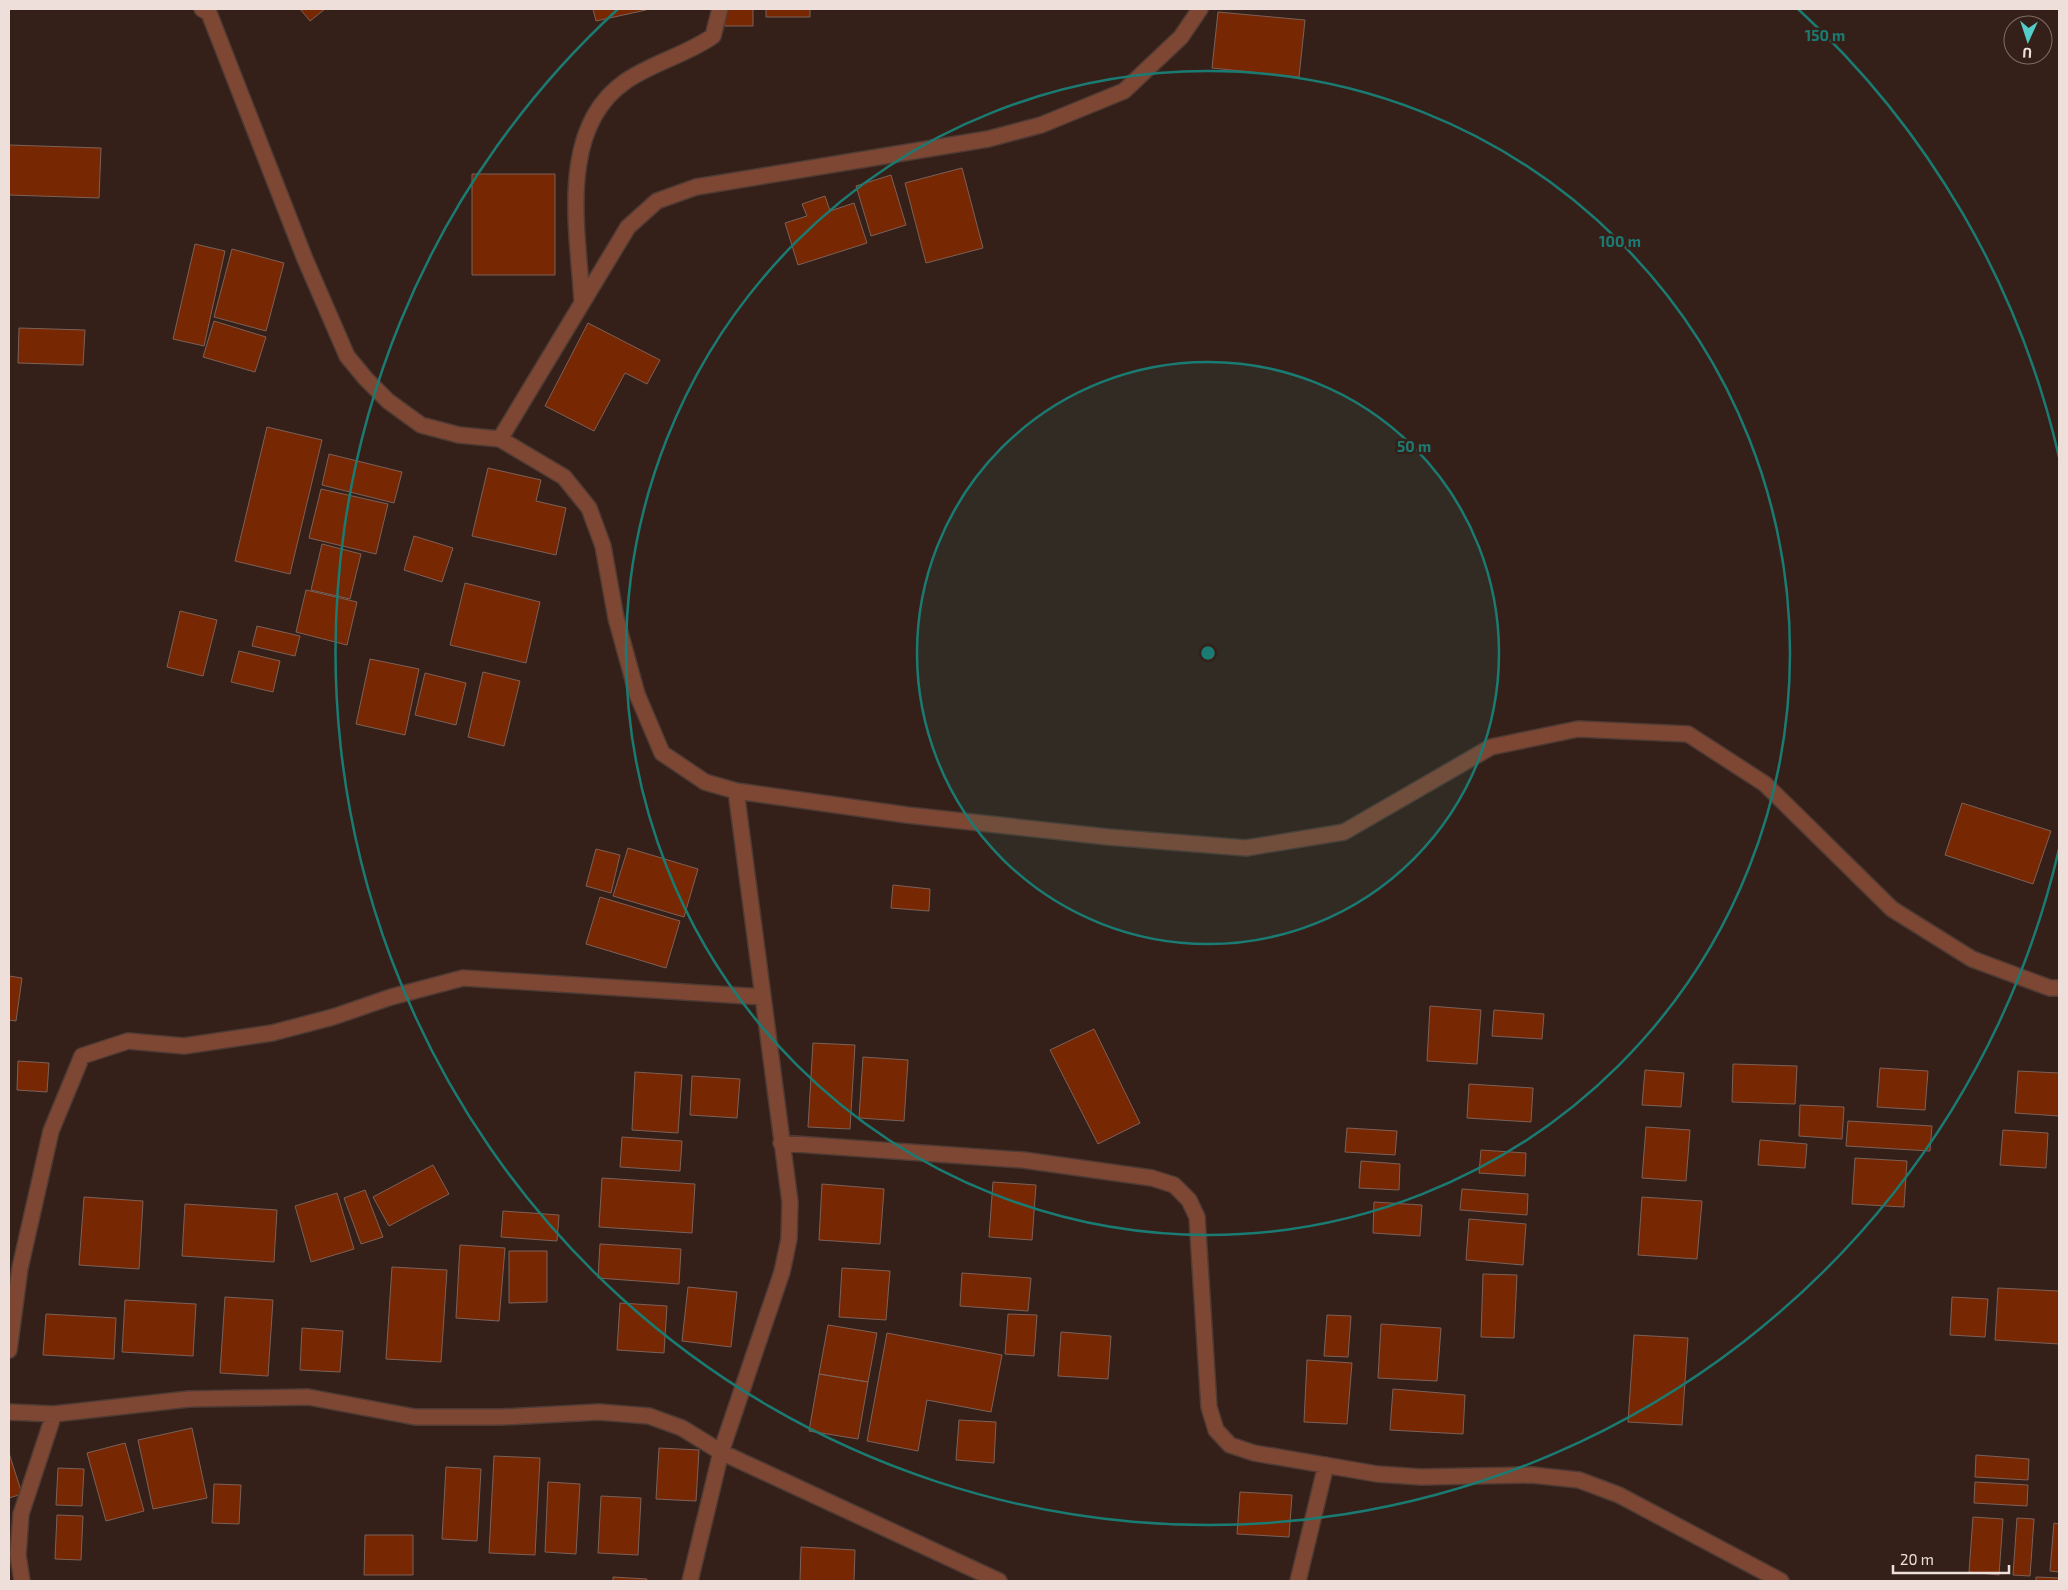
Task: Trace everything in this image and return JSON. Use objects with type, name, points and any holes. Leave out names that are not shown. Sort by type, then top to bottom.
[{"type":"street","points":[[202,9],[209,13],[305,260],[348,356],[366,379],[388,400],[421,426],[459,435],[500,439],[564,477],[589,508],[603,546],[616,618],[637,694],[662,753],[705,782],[736,792],[906,815],[1108,837],[1246,848],[1344,832],[1491,747],[1578,728],[1688,734],[1765,784],[1892,909],[1972,959],[2050,988],[2059,988]]},
{"type":"street","points":[[582,302],[577,201],[579,153],[588,126],[604,101],[624,82],[654,64],[695,48],[713,36],[720,9]]},
{"type":"street","points":[[500,439],[628,227],[657,201],[696,186],[988,139],[1041,125],[1124,91],[1181,36],[1200,9]]},
{"type":"street","points":[[690,1581],[721,1452],[782,1272],[789,1238],[790,1202],[736,792]]},
{"type":"street","points":[[9,1350],[20,1268],[51,1131],[82,1056],[128,1041],[184,1046],[272,1033],[333,1017],[391,997],[463,978],[763,997]]},
{"type":"street","points":[[781,1143],[1024,1160],[1152,1178],[1174,1185],[1189,1200],[1197,1217],[1209,1407],[1216,1430],[1230,1445],[1254,1453],[1377,1474],[1412,1476],[1532,1475],[1580,1480],[1618,1495],[1781,1581]]},
{"type":"street","points":[[9,1412],[54,1414],[189,1398],[308,1397],[415,1418],[501,1417],[599,1412],[649,1416],[682,1428],[721,1452],[1000,1581]]},
{"type":"street","points":[[22,1581],[18,1555],[21,1514],[54,1414]]},
{"type":"street","points":[[1298,1581],[1326,1465]]},
{"type":"building","points":[[300,9],[325,9],[310,21]]},
{"type":"building","points":[[593,9],[646,9],[646,10],[596,21]]},
{"type":"building","points":[[725,9],[753,9],[753,26],[725,26]]},
{"type":"building","points":[[766,9],[810,9],[810,17],[766,17]]},
{"type":"building","points":[[1218,12],[1305,20],[1299,77],[1212,68]]},
{"type":"building","points":[[9,145],[101,148],[99,198],[9,195]]},
{"type":"building","points":[[962,168],[983,248],[926,263],[905,183]]},
{"type":"building","points":[[472,174],[555,174],[555,275],[472,275]]},
{"type":"building","points":[[891,175],[906,225],[871,236],[856,186]]},
{"type":"building","points":[[825,196],[830,211],[854,203],[867,243],[798,265],[785,223],[807,216],[802,204]]},
{"type":"building","points":[[195,244],[225,251],[204,346],[173,339]]},
{"type":"building","points":[[232,249],[284,263],[266,331],[214,317]]},
{"type":"building","points":[[214,321],[266,337],[255,372],[203,357]]},
{"type":"building","points":[[588,323],[660,360],[647,384],[625,373],[594,431],[545,406]]},
{"type":"building","points":[[19,328],[85,330],[83,365],[18,363]]},
{"type":"building","points":[[267,427],[322,440],[290,574],[235,561]]},
{"type":"building","points":[[329,454],[402,472],[394,503],[322,485]]},
{"type":"building","points":[[488,468],[541,480],[536,501],[566,508],[556,555],[472,536]]},
{"type":"building","points":[[321,489],[388,504],[376,554],[309,538]]},
{"type":"building","points":[[414,536],[453,548],[442,582],[404,570]]},
{"type":"building","points":[[322,544],[361,554],[350,599],[311,590]]},
{"type":"building","points":[[465,583],[540,602],[526,663],[450,645]]},
{"type":"building","points":[[306,590],[357,602],[347,645],[296,632]]},
{"type":"building","points":[[180,611],[217,620],[203,676],[167,667]]},
{"type":"building","points":[[257,626],[300,636],[295,656],[252,646]]},
{"type":"building","points":[[239,651],[280,661],[273,692],[231,682]]},
{"type":"building","points":[[370,659],[419,669],[405,735],[356,724]]},
{"type":"building","points":[[483,672],[520,681],[504,746],[468,737]]},
{"type":"building","points":[[425,673],[466,683],[456,725],[415,715]]},
{"type":"building","points":[[1962,803],[2051,831],[2033,884],[1945,855]]},
{"type":"building","points":[[628,848],[698,869],[684,917],[613,896]]},
{"type":"building","points":[[596,849],[620,855],[611,893],[586,886]]},
{"type":"building","points":[[893,885],[930,889],[929,911],[891,908]]},
{"type":"building","points":[[600,897],[680,921],[666,968],[586,944]]},
{"type":"building","points":[[9,976],[22,978],[16,1021],[9,1020]]},
{"type":"building","points":[[1430,1006],[1481,1010],[1477,1064],[1427,1061]]},
{"type":"building","points":[[1494,1010],[1544,1014],[1542,1039],[1492,1036]]},
{"type":"building","points":[[1094,1029],[1140,1123],[1098,1144],[1050,1050]]},
{"type":"building","points":[[813,1043],[855,1045],[850,1129],[808,1127]]},
{"type":"building","points":[[863,1057],[908,1060],[904,1121],[859,1118]]},
{"type":"building","points":[[18,1061],[49,1063],[47,1092],[17,1090]]},
{"type":"building","points":[[1733,1064],[1797,1066],[1795,1104],[1732,1102]]},
{"type":"building","points":[[1880,1068],[1928,1071],[1925,1110],[1877,1107]]},
{"type":"building","points":[[1645,1070],[1684,1073],[1681,1107],[1642,1105]]},
{"type":"building","points":[[2018,1071],[2059,1073],[2059,1116],[2015,1113]]},
{"type":"building","points":[[635,1072],[682,1075],[678,1133],[632,1130]]},
{"type":"building","points":[[692,1076],[740,1079],[737,1118],[690,1115]]},
{"type":"building","points":[[1469,1084],[1533,1088],[1531,1122],[1467,1118]]},
{"type":"building","points":[[1800,1105],[1844,1107],[1842,1139],[1799,1136]]},
{"type":"building","points":[[1848,1121],[1932,1126],[1930,1151],[1846,1146]]},
{"type":"building","points":[[1646,1127],[1690,1130],[1686,1181],[1642,1178]]},
{"type":"building","points":[[1347,1128],[1397,1131],[1395,1155],[1345,1152]]},
{"type":"building","points":[[2003,1130],[2048,1133],[2046,1168],[2000,1165]]},
{"type":"building","points":[[622,1137],[682,1141],[680,1171],[620,1167]]},
{"type":"building","points":[[1760,1140],[1807,1144],[1805,1168],[1758,1165]]},
{"type":"building","points":[[1481,1150],[1526,1153],[1525,1176],[1479,1173]]},
{"type":"building","points":[[1855,1158],[1907,1161],[1904,1207],[1852,1204]]},
{"type":"building","points":[[1361,1161],[1400,1164],[1399,1190],[1359,1188]]},
{"type":"building","points":[[433,1165],[449,1194],[389,1226],[373,1197]]},
{"type":"building","points":[[602,1178],[695,1184],[692,1233],[599,1227]]},
{"type":"building","points":[[993,1182],[1036,1185],[1032,1240],[989,1237]]},
{"type":"building","points":[[822,1184],[884,1189],[880,1244],[819,1240]]},
{"type":"building","points":[[1462,1189],[1528,1194],[1527,1215],[1460,1210]]},
{"type":"building","points":[[365,1190],[383,1237],[361,1244],[344,1198]]},
{"type":"building","points":[[337,1193],[354,1249],[311,1262],[295,1206]]},
{"type":"building","points":[[84,1197],[143,1201],[139,1269],[79,1265]]},
{"type":"building","points":[[1642,1197],[1702,1201],[1697,1259],[1638,1255]]},
{"type":"building","points":[[1374,1202],[1422,1205],[1420,1236],[1373,1233]]},
{"type":"building","points":[[185,1204],[277,1210],[274,1262],[182,1256]]},
{"type":"building","points":[[503,1211],[559,1215],[557,1241],[501,1237]]},
{"type":"building","points":[[1469,1219],[1526,1224],[1523,1265],[1466,1260]]},
{"type":"building","points":[[600,1244],[681,1249],[679,1284],[598,1278]]},
{"type":"building","points":[[460,1245],[505,1248],[499,1321],[456,1318]]},
{"type":"building","points":[[509,1251],[547,1251],[547,1302],[509,1303]]},
{"type":"building","points":[[392,1267],[447,1270],[441,1362],[386,1359]]},
{"type":"building","points":[[842,1268],[890,1271],[886,1320],[839,1317]]},
{"type":"building","points":[[962,1273],[1031,1278],[1028,1311],[960,1306]]},
{"type":"building","points":[[1483,1274],[1517,1275],[1514,1338],[1481,1337]]},
{"type":"building","points":[[688,1287],[737,1292],[731,1347],[682,1341]]},
{"type":"building","points":[[1998,1288],[2059,1291],[2059,1344],[1995,1340]]},
{"type":"building","points":[[225,1297],[273,1300],[268,1376],[220,1373]]},
{"type":"building","points":[[1952,1297],[1988,1299],[1985,1337],[1950,1335]]},
{"type":"building","points":[[125,1300],[196,1304],[193,1356],[122,1352]]},
{"type":"building","points":[[620,1303],[667,1306],[664,1353],[617,1350]]},
{"type":"building","points":[[46,1314],[116,1318],[114,1359],[43,1355]]},
{"type":"building","points":[[1008,1314],[1037,1315],[1034,1356],[1005,1354]]},
{"type":"building","points":[[1327,1315],[1351,1316],[1348,1357],[1324,1356]]},
{"type":"building","points":[[1381,1324],[1441,1328],[1437,1381],[1378,1378]]},
{"type":"building","points":[[828,1325],[877,1333],[868,1382],[819,1374]]},
{"type":"building","points":[[302,1328],[343,1331],[340,1372],[300,1370]]},
{"type":"building","points":[[1061,1332],[1111,1336],[1108,1379],[1058,1376]]},
{"type":"building","points":[[887,1333],[1002,1355],[991,1412],[927,1400],[918,1451],[867,1441]]},
{"type":"building","points":[[1634,1335],[1688,1338],[1682,1425],[1628,1422]]},
{"type":"building","points":[[1307,1360],[1352,1363],[1347,1424],[1304,1422]]},
{"type":"building","points":[[819,1374],[868,1382],[858,1439],[809,1431]]},
{"type":"building","points":[[1393,1389],[1465,1395],[1463,1434],[1390,1430]]},
{"type":"building","points":[[959,1420],[996,1422],[994,1463],[956,1460]]},
{"type":"building","points":[[192,1428],[207,1498],[153,1509],[138,1440]]},
{"type":"building","points":[[125,1443],[144,1511],[106,1521],[87,1453]]},
{"type":"building","points":[[659,1448],[699,1450],[696,1501],[656,1499]]},
{"type":"building","points":[[9,1453],[22,1494],[9,1498]]},
{"type":"building","points":[[1976,1455],[2029,1459],[2028,1480],[1975,1477]]},
{"type":"building","points":[[494,1456],[540,1458],[535,1555],[489,1553]]},
{"type":"building","points":[[446,1467],[481,1469],[477,1541],[442,1539]]},
{"type":"building","points":[[58,1468],[84,1469],[82,1506],[56,1505]]},
{"type":"building","points":[[548,1482],[580,1484],[576,1554],[545,1552]]},
{"type":"building","points":[[1975,1482],[2028,1485],[2027,1506],[1974,1503]]},
{"type":"building","points":[[214,1484],[241,1485],[239,1524],[212,1523]]},
{"type":"building","points":[[1240,1492],[1292,1495],[1289,1537],[1237,1534]]},
{"type":"building","points":[[601,1496],[641,1498],[638,1555],[598,1553]]},
{"type":"building","points":[[57,1515],[83,1516],[81,1560],[55,1559]]},
{"type":"building","points":[[1973,1517],[2003,1519],[1999,1575],[1969,1572]]},
{"type":"building","points":[[2017,1518],[2034,1519],[2030,1576],[2013,1575]]},
{"type":"building","points":[[2054,1523],[2059,1524],[2059,1572],[2050,1571]]},
{"type":"building","points":[[365,1535],[413,1535],[413,1575],[364,1575]]},
{"type":"building","points":[[801,1547],[855,1550],[854,1581],[800,1581]]},
{"type":"building","points":[[613,1577],[647,1579],[646,1581],[613,1581]]},
{"type":"building","points":[[2036,1577],[2059,1578],[2059,1581],[2036,1581]]}]
